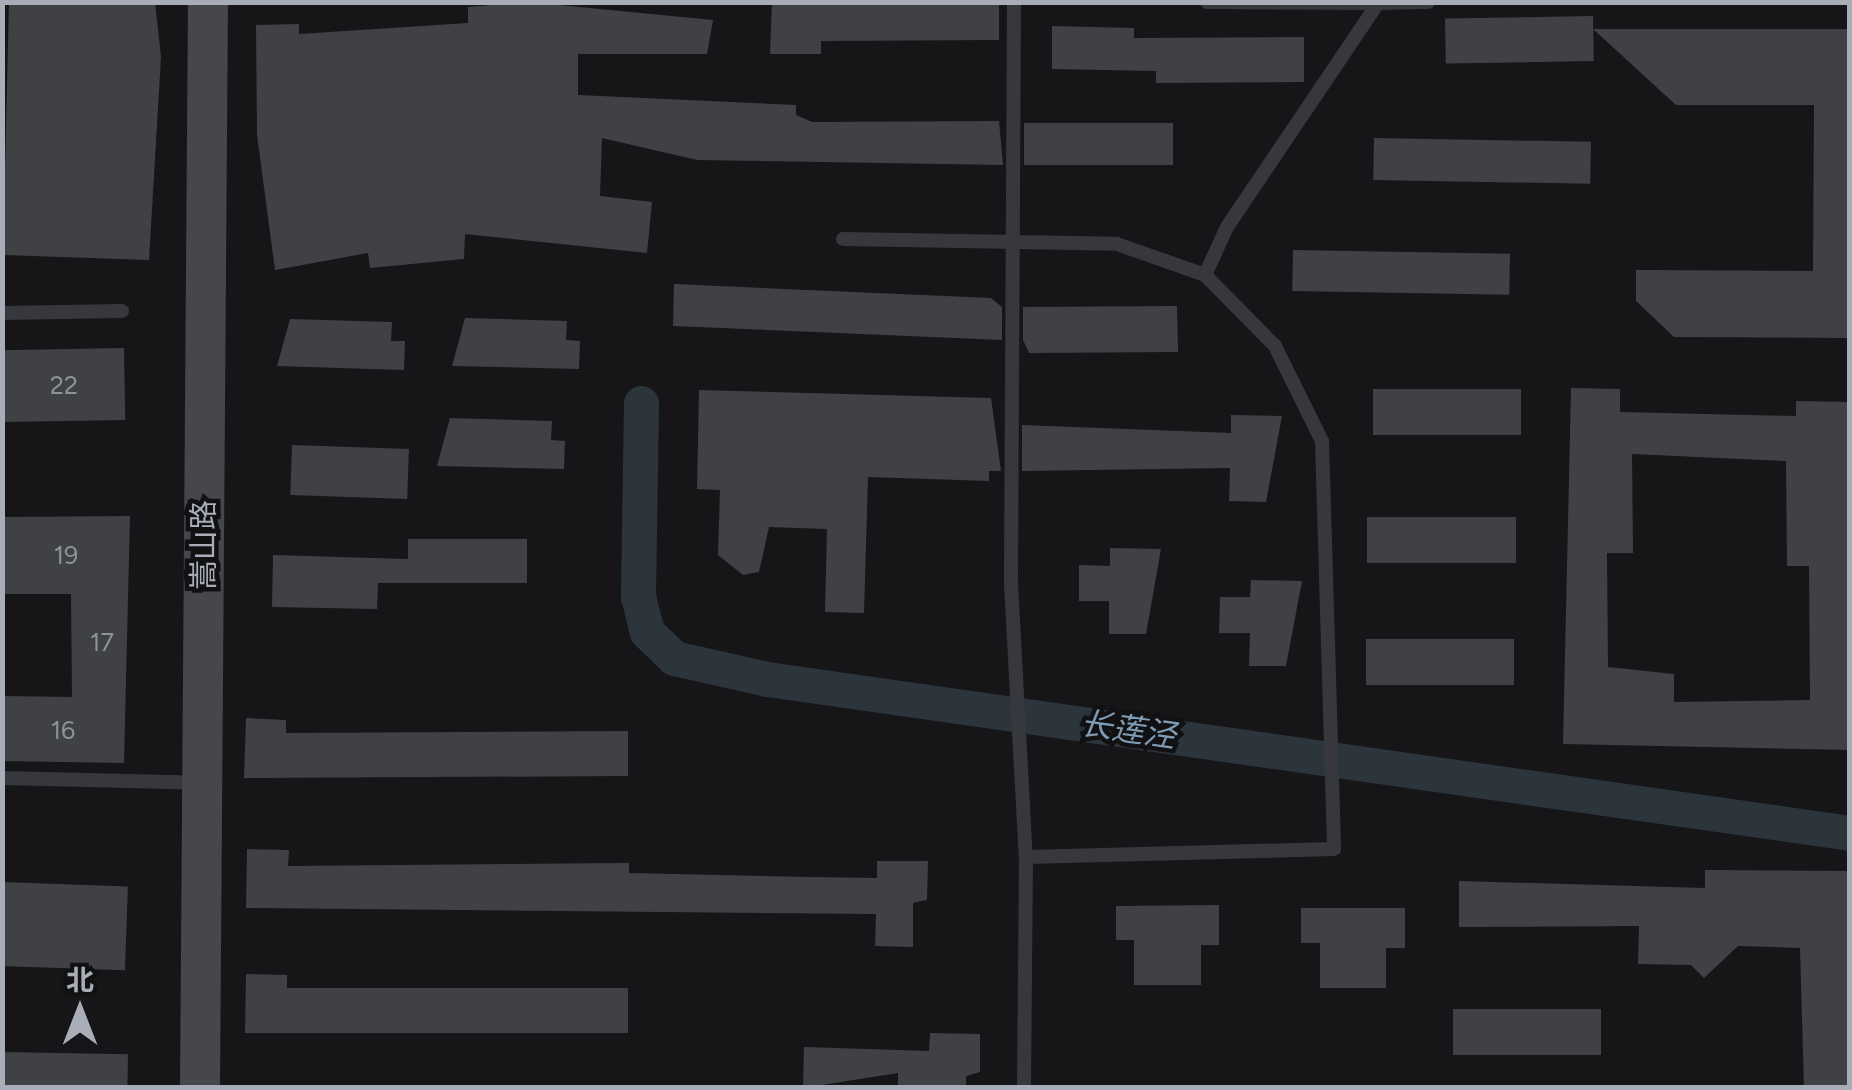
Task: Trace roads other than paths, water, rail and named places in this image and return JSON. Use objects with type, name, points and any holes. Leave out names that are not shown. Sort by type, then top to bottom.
[{"type":"street","name":"嵩山路","points":[[200,1088],[208,2]]},
{"type":"lane","points":[[1014,2],[1016,682],[1026,857],[1024,1088]]},
{"type":"lane","points":[[1207,2],[1428,2]]},
{"type":"lane","points":[[1205,275],[1227,227],[1378,3]]},
{"type":"lane","points":[[843,239],[1117,244],[1205,275],[1275,346],[1322,440],[1328,791],[1334,849],[1026,857]]},
{"type":"lane","points":[[2,313],[122,311]]},
{"type":"lane","points":[[2,778],[202,783]]},
{"type":"waterway","name":"长莲泾","points":[[641,403],[638,596],[647,632],[674,658],[767,679],[1850,833]]}]
